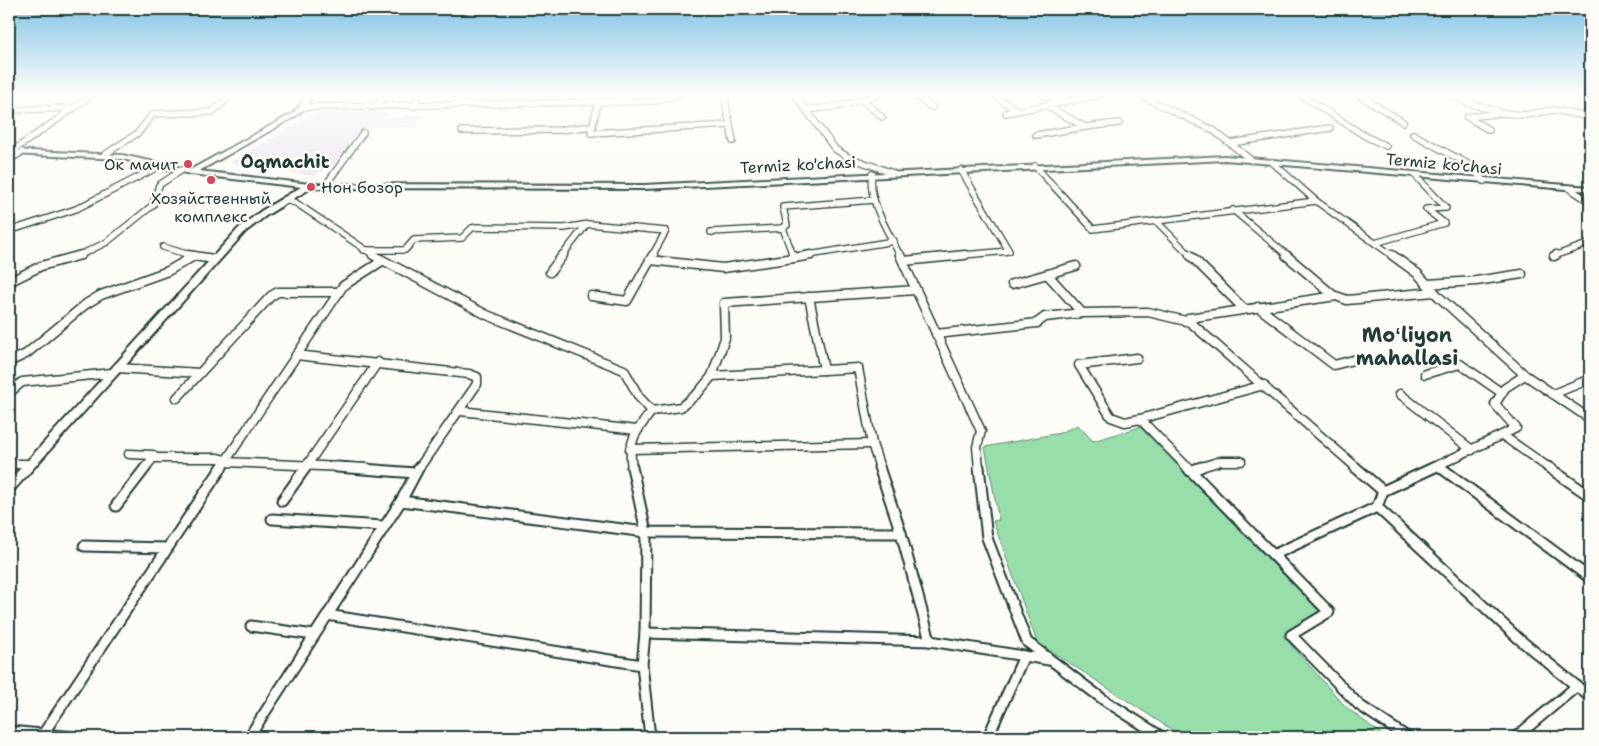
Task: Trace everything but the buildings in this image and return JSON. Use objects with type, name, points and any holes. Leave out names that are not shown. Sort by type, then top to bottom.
[{"type":"main road","points":[[191,172],[265,130]]},
{"type":"main road","name":"Termiz ko'chasi","points":[[10,152],[104,155],[191,172],[310,186],[644,187],[1194,158],[1251,160],[1590,189]]},
{"type":"main road","points":[[9,488],[242,230],[285,200],[310,186]]},
{"type":"street","points":[[10,152],[43,130]]},
{"type":"street","points":[[104,155],[138,134],[141,130]]},
{"type":"street","points":[[462,131],[561,130]]},
{"type":"street","points":[[591,130],[591,133],[646,130]]},
{"type":"street","points":[[731,130],[733,141]]},
{"type":"street","points":[[821,130],[835,149],[848,157],[892,173]]},
{"type":"street","points":[[1036,135],[1073,130]]},
{"type":"street","points":[[1213,130],[1251,160]]},
{"type":"street","points":[[1231,142],[1317,130]]},
{"type":"street","points":[[1355,130],[1386,146]]},
{"type":"street","points":[[325,186],[363,133]]},
{"type":"street","points":[[1413,134],[1468,164],[1484,181]]},
{"type":"street","points":[[9,160],[22,152]]},
{"type":"street","points":[[1272,162],[1316,201],[1418,274],[1434,292],[1525,375],[1590,419]]},
{"type":"street","points":[[9,231],[76,209],[162,165]]},
{"type":"street","points":[[1035,166],[1093,229],[1316,201]]},
{"type":"street","points":[[9,282],[41,266],[75,258],[107,242],[153,204],[159,185],[182,170]]},
{"type":"street","points":[[904,261],[1009,251],[961,170]]},
{"type":"street","points":[[872,174],[870,185],[874,200],[904,261],[981,431],[977,447],[987,538],[1027,642],[1104,700],[1162,737]]},
{"type":"street","points":[[1375,243],[1444,223],[1426,209],[1446,208],[1415,175]]},
{"type":"street","points":[[1569,188],[1590,202]]},
{"type":"street","points":[[285,200],[296,203],[382,261],[487,315],[624,370],[639,397],[652,411]]},
{"type":"street","points":[[711,232],[783,228],[787,225],[783,207],[874,200]]},
{"type":"street","points":[[1233,210],[1334,296],[1347,300],[1434,292]]},
{"type":"street","points":[[1156,221],[1244,309]]},
{"type":"street","points":[[364,250],[405,250],[414,240],[462,238],[472,228],[478,227],[564,228],[586,225],[666,231],[627,301],[590,296]]},
{"type":"street","points":[[550,272],[586,225]]},
{"type":"street","points":[[783,228],[794,258]]},
{"type":"street","points":[[650,260],[724,268],[894,241]]},
{"type":"street","points":[[1554,256],[1590,243]]},
{"type":"street","points":[[163,247],[194,256],[214,259]]},
{"type":"street","points":[[9,362],[26,354],[86,304],[101,295],[168,271],[194,256]]},
{"type":"street","points":[[42,736],[224,461],[343,286],[382,261]]},
{"type":"street","points":[[1012,284],[1048,276],[1076,266]]},
{"type":"street","points":[[1427,284],[1476,282],[1522,274]]},
{"type":"street","points":[[1048,276],[1082,313]]},
{"type":"street","points":[[650,737],[642,665],[645,633],[646,532],[630,449],[637,430],[652,411],[681,407],[698,393],[712,376],[725,338],[724,303],[916,290]]},
{"type":"street","points":[[177,398],[264,302],[278,292],[339,292]]},
{"type":"street","points":[[1190,322],[1192,316],[1334,296]]},
{"type":"street","points":[[810,298],[824,370]]},
{"type":"street","points":[[1258,307],[1334,364],[1357,359]]},
{"type":"street","points":[[936,334],[1037,323],[1045,316],[1082,313],[1148,312],[1190,322],[1264,384],[1383,491]]},
{"type":"street","points":[[249,737],[400,501],[415,473],[477,384],[477,378],[469,374],[378,362],[296,355]]},
{"type":"street","points":[[1136,358],[1079,365],[1111,417],[1125,422],[1264,384]]},
{"type":"street","points":[[282,501],[306,465],[315,456],[378,362]]},
{"type":"street","points":[[1425,374],[1460,364],[1502,393]]},
{"type":"street","points":[[712,376],[858,368],[872,444],[901,533],[930,641]]},
{"type":"street","points":[[9,393],[22,382],[114,370],[200,373]]},
{"type":"street","points":[[1273,555],[1377,507],[1383,491],[1516,428],[1495,404],[1505,388],[1525,375]]},
{"type":"street","points":[[1553,394],[1590,379]]},
{"type":"street","points":[[1400,394],[1472,450]]},
{"type":"street","points":[[460,411],[637,430]]},
{"type":"street","points":[[1140,419],[1329,612],[1291,635],[1359,705],[1407,737]]},
{"type":"street","points":[[1502,435],[1590,496]]},
{"type":"street","points":[[630,449],[872,444]]},
{"type":"street","points":[[129,454],[153,455],[153,458],[218,458],[224,461],[415,473]]},
{"type":"street","points":[[116,506],[153,458]]},
{"type":"street","points":[[1190,471],[1212,463],[1229,460],[1240,461]]},
{"type":"street","points":[[9,464],[30,464]]},
{"type":"street","points":[[1438,466],[1590,578]]},
{"type":"street","points":[[400,501],[646,532],[901,533]]},
{"type":"street","points":[[1377,507],[1519,639],[1590,697]]},
{"type":"street","points":[[272,519],[383,526]]},
{"type":"street","points":[[84,546],[166,548]]},
{"type":"street","points":[[327,615],[642,665]]},
{"type":"street","points":[[251,626],[314,635]]},
{"type":"street","points":[[645,633],[930,641],[1051,660]]},
{"type":"street","points":[[988,737],[1024,656]]},
{"type":"street","points":[[1516,737],[1576,686]]},
{"type":"street","points":[[9,731],[42,736],[75,737]]},
{"type":"shaded area","points":[[286,130],[370,130],[352,157],[337,162],[314,176],[229,163]]},
{"type":"green space","points":[[1078,425],[1093,441],[1140,427],[1319,611],[1283,636],[1346,707],[1385,737],[1183,737],[1037,642],[993,521],[999,520],[985,447],[1060,433]]},
{"type":"place","name":"Ок мачит","points":[[188,164]]},
{"type":"place","name":"Хозяйственный комплекс","points":[[211,180]]},
{"type":"place","name":"Нон бозор","points":[[311,187]]},
{"type":"district","name":"Oqmachit","points":[[285,162]]},
{"type":"district","name":"Moʻliyon mahallasi","points":[[1407,346]]}]
